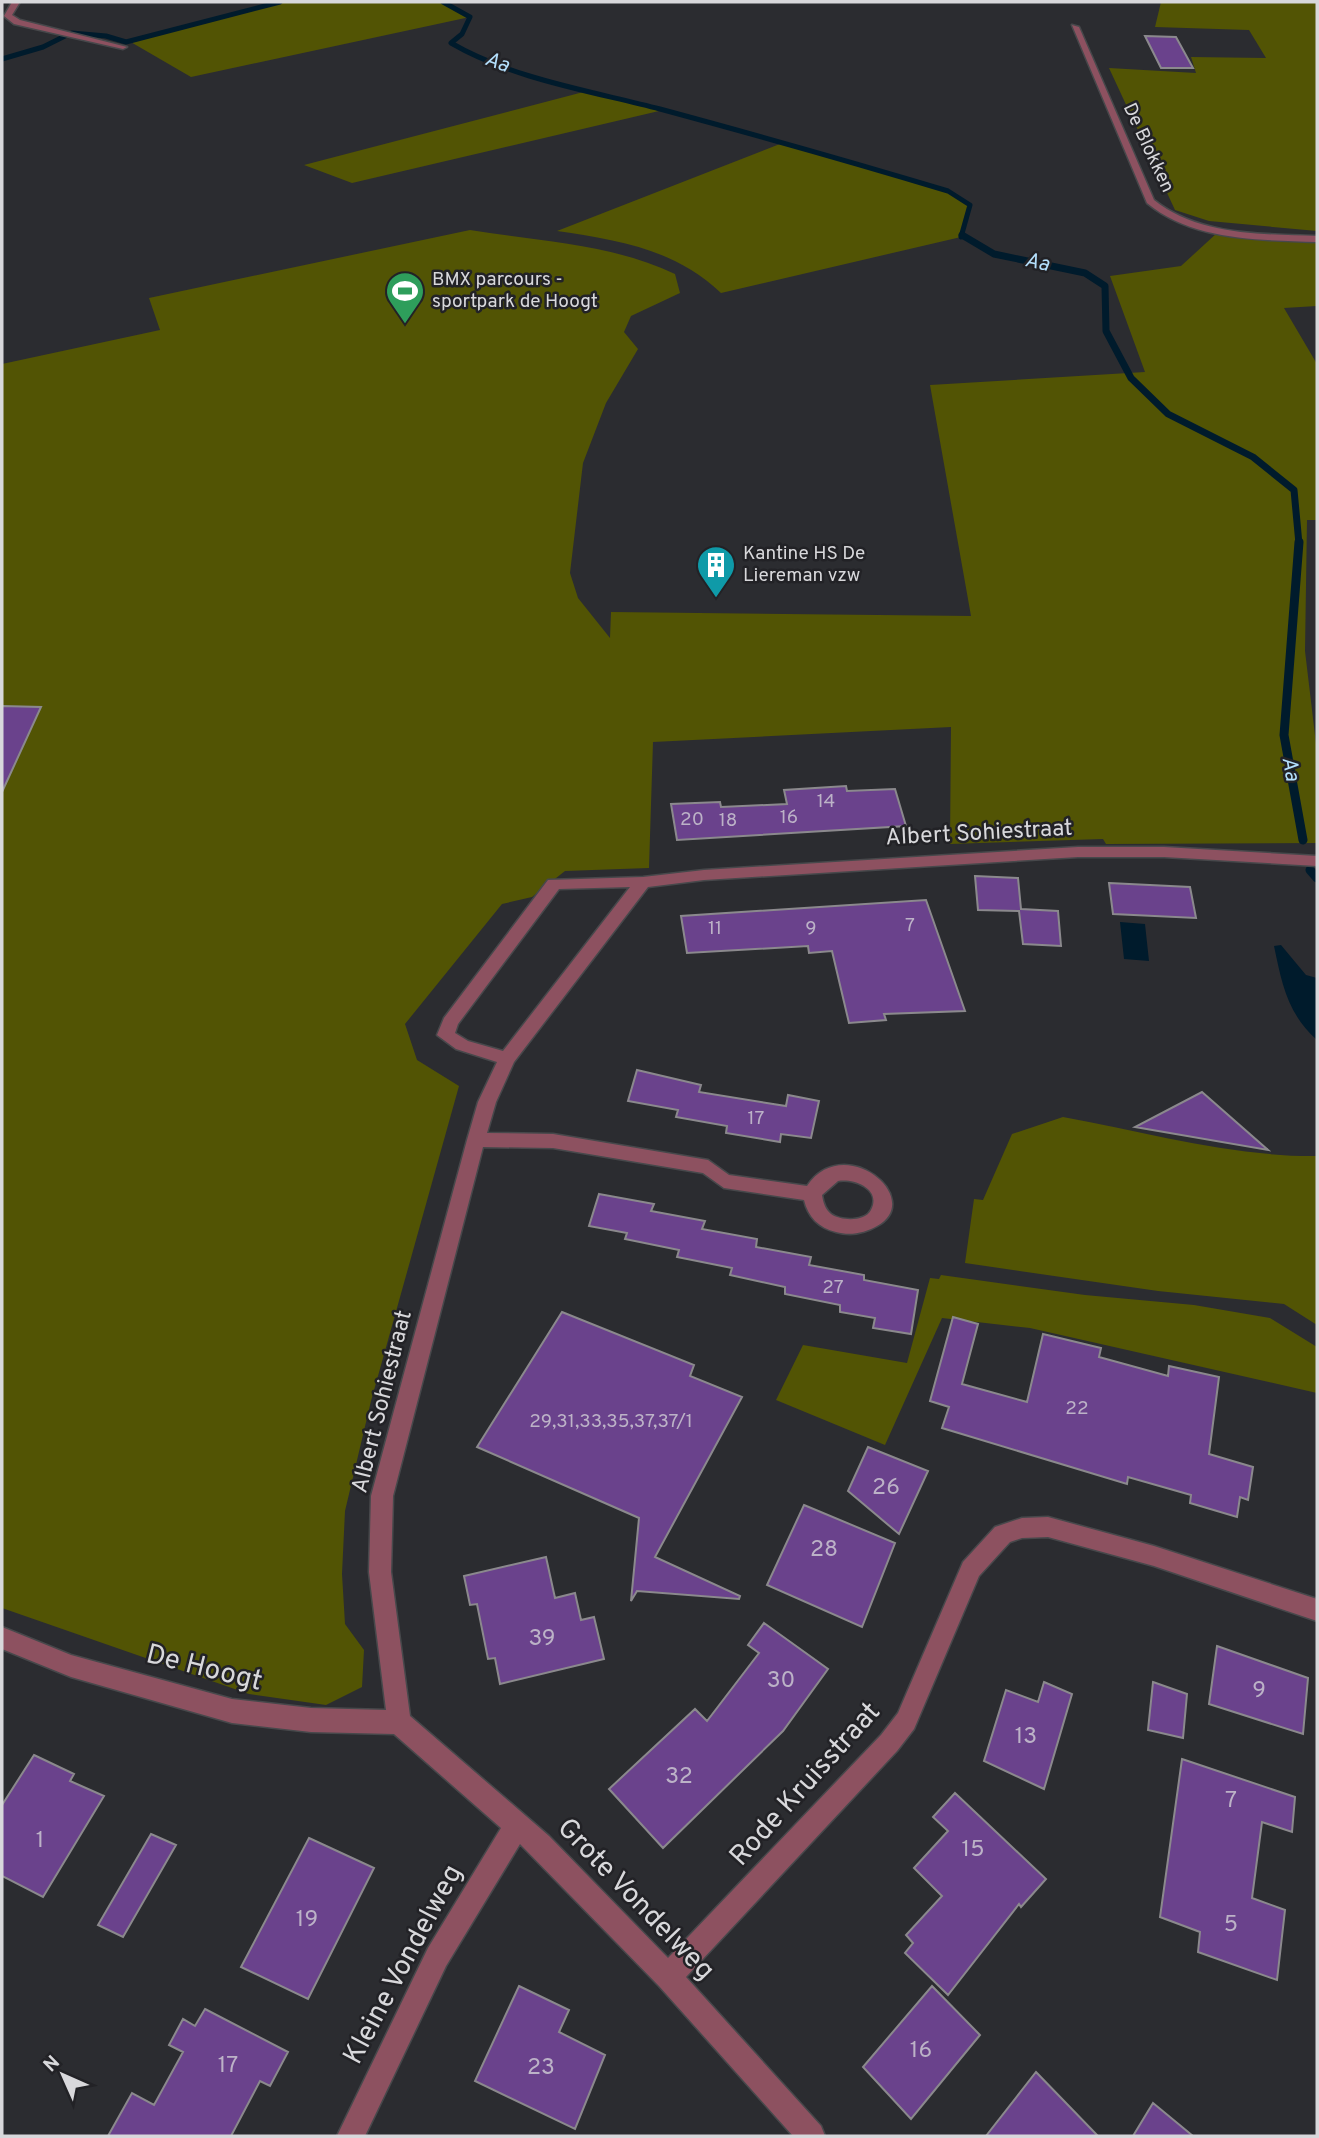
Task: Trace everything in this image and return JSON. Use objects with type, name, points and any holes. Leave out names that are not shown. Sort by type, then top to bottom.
[{"type":"street","points":[[16,2],[8,16],[17,22],[123,47]]},
{"type":"street","name":"De Blokken","points":[[1075,27],[1150,201],[1159,211],[1204,227],[1240,233],[1317,239]]},
{"type":"street","name":"Albert Sohiestraat","points":[[508,1059],[462,1045],[446,1035],[450,1022],[554,884],[643,882],[704,875],[1078,852],[1164,852],[1317,861]]},
{"type":"street","name":"Albert Sohiestraat","points":[[399,1722],[380,1572],[382,1496],[487,1102],[508,1059],[643,882]]},
{"type":"street","points":[[476,1140],[553,1141],[708,1167],[724,1181],[812,1194]]},
{"type":"street","name":"Rode Kruisstraat","points":[[668,1977],[889,1743],[906,1721],[971,1569],[1003,1535],[1022,1528],[1048,1527],[1154,1556],[1317,1610]]},
{"type":"street","name":"De Hoogt","points":[[2,1638],[71,1666],[232,1711],[310,1720],[399,1722]]},
{"type":"street","name":"Grote Vondelweg","points":[[399,1722],[517,1825],[668,1977],[811,2136]]},
{"type":"street","name":"Kleine Vondelweg","points":[[351,2136],[437,1957],[517,1825]]},
{"type":"shaded area","points":[[272,2],[443,2],[470,17],[191,77],[129,41]]},
{"type":"shaded area","points":[[1161,2],[1317,2],[1317,231],[1209,221],[1175,210],[1109,68],[1196,73],[1191,57],[1266,58],[1249,30],[1155,27]]},
{"type":"shaded area","points":[[591,90],[659,111],[352,183],[304,165]]},
{"type":"shaded area","points":[[785,142],[948,191],[970,205],[961,237],[721,293],[685,266],[665,256],[624,243],[557,231]]},
{"type":"shaded area","points":[[470,230],[601,250],[651,264],[675,274],[680,293],[631,316],[624,332],[638,349],[606,403],[583,463],[570,573],[578,598],[610,638],[611,612],[971,616],[930,385],[1145,372],[1110,276],[1181,266],[1217,233],[1317,243],[1317,306],[1284,308],[1317,364],[1317,520],[1307,520],[1305,651],[1317,752],[1317,843],[1106,844],[1103,839],[950,844],[951,727],[653,742],[649,868],[565,871],[532,897],[502,904],[405,1024],[417,1060],[459,1086],[371,1401],[345,1511],[342,1574],[345,1624],[364,1650],[362,1687],[326,1705],[249,1694],[2,1608],[2,364],[160,330],[149,298]]},
{"type":"shaded area","points":[[1063,1117],[1221,1148],[1317,1156],[1317,1325],[1284,1304],[1158,1291],[965,1263],[974,1199],[983,1200],[1012,1134]]},
{"type":"shaded area","points":[[941,1275],[1085,1295],[1194,1305],[1270,1318],[1317,1347],[1317,1393],[1030,1328],[942,1318],[885,1445],[776,1400],[803,1345],[907,1363],[930,1278],[939,1279]]},
{"type":"water","points":[[1120,922],[1145,924],[1149,961],[1124,959]]},
{"type":"water","points":[[1281,945],[1306,975],[1317,978],[1317,1040],[1299,1019],[1287,997],[1274,946]]},
{"type":"building","points":[[1145,36],[1176,37],[1193,68],[1161,68]]},
{"type":"building","points":[[2,706],[41,707],[2,792]]},
{"type":"building","points":[[846,786],[847,791],[895,789],[906,826],[677,840],[671,804],[720,802],[721,807],[787,804],[784,790]]},
{"type":"building","points":[[975,876],[1018,878],[1021,909],[1058,911],[1061,946],[1023,944],[1019,911],[978,910]]},
{"type":"building","points":[[1109,883],[1190,887],[1196,918],[1113,914]]},
{"type":"building","points":[[926,900],[965,1011],[884,1014],[886,1020],[849,1023],[832,951],[809,953],[808,946],[687,953],[681,916]]},
{"type":"building","points":[[637,1070],[701,1085],[699,1092],[786,1106],[788,1095],[819,1101],[811,1138],[781,1134],[780,1142],[726,1133],[727,1126],[676,1117],[678,1110],[628,1101]]},
{"type":"building","points":[[1202,1092],[1268,1150],[1135,1127]]},
{"type":"building","points":[[599,1194],[654,1204],[651,1211],[705,1221],[702,1229],[757,1239],[756,1247],[811,1257],[809,1265],[864,1275],[864,1280],[918,1290],[911,1334],[873,1328],[875,1318],[840,1312],[840,1305],[785,1294],[785,1287],[730,1275],[732,1268],[677,1257],[679,1250],[625,1239],[627,1233],[589,1226]]},
{"type":"building","points":[[562,1312],[694,1365],[690,1376],[742,1397],[655,1557],[740,1596],[739,1599],[637,1591],[631,1601],[639,1518],[477,1447]]},
{"type":"building","points":[[953,1317],[978,1324],[962,1384],[1027,1402],[1043,1334],[1101,1348],[1099,1357],[1168,1376],[1169,1366],[1219,1377],[1209,1454],[1253,1467],[1248,1500],[1240,1497],[1237,1517],[1190,1503],[1191,1495],[1128,1477],[1127,1484],[942,1428],[949,1407],[930,1401]]},
{"type":"building","points":[[868,1447],[928,1471],[899,1534],[848,1491]]},
{"type":"building","points":[[804,1505],[895,1543],[862,1627],[767,1585]]},
{"type":"building","points":[[546,1557],[555,1598],[575,1593],[581,1620],[594,1617],[604,1659],[500,1684],[495,1658],[488,1659],[477,1604],[470,1605],[464,1576]]},
{"type":"building","points":[[764,1623],[828,1669],[783,1731],[663,1848],[609,1789],[695,1709],[707,1721],[759,1653],[748,1645]]},
{"type":"building","points":[[1217,1646],[1308,1678],[1303,1734],[1209,1704]]},
{"type":"building","points":[[1044,1682],[1072,1694],[1044,1789],[984,1761],[1006,1690],[1038,1702]]},
{"type":"building","points":[[1153,1682],[1187,1694],[1183,1738],[1148,1730]]},
{"type":"building","points":[[34,1755],[74,1774],[70,1781],[104,1796],[43,1897],[2,1876],[2,1805]]},
{"type":"building","points":[[1182,1759],[1295,1797],[1292,1832],[1262,1822],[1252,1898],[1285,1910],[1277,1980],[1198,1952],[1200,1932],[1160,1917]]},
{"type":"building","points":[[955,1793],[1046,1879],[1021,1907],[1019,1904],[948,1995],[905,1953],[913,1943],[906,1935],[942,1896],[914,1868],[948,1831],[933,1817]]},
{"type":"building","points":[[151,1834],[176,1845],[123,1937],[98,1925]]},
{"type":"building","points":[[309,1838],[374,1868],[308,1999],[241,1967]]},
{"type":"building","points":[[519,1986],[569,2010],[559,2032],[605,2055],[575,2129],[475,2081]]},
{"type":"building","points":[[932,1986],[980,2035],[911,2119],[863,2067]]},
{"type":"building","points":[[205,2009],[288,2052],[270,2086],[260,2081],[231,2136],[108,2136],[132,2093],[154,2105],[183,2052],[169,2045],[183,2019],[195,2026]]},
{"type":"building","points":[[1036,2072],[1098,2136],[986,2136]]},
{"type":"building","points":[[1153,2103],[1193,2136],[1133,2136]]},
{"type":"waterway","points":[[72,33],[106,36],[126,42],[280,2]]},
{"type":"waterway","name":"Aa","points":[[443,2],[470,17],[462,34],[451,43],[500,66],[553,83],[660,109],[948,191],[970,205],[961,237]]},
{"type":"waterway","points":[[2,59],[43,47],[65,36]]},
{"type":"waterway","name":"Aa","points":[[962,235],[994,254],[1085,273],[1105,286],[1106,331],[1131,378],[1168,414],[1253,457],[1294,490],[1299,543]]},
{"type":"waterway","name":"Aa","points":[[1299,543],[1284,735],[1303,840]]},
{"type":"waterway","name":"Aa","points":[[1310,870],[1317,878]]},
{"type":"place","name":"BMX parcours - sportpark de Hoogt","points":[[405,325]]},
{"type":"place","name":"Kantine HS De Liereman vzw","points":[[716,599]]}]
